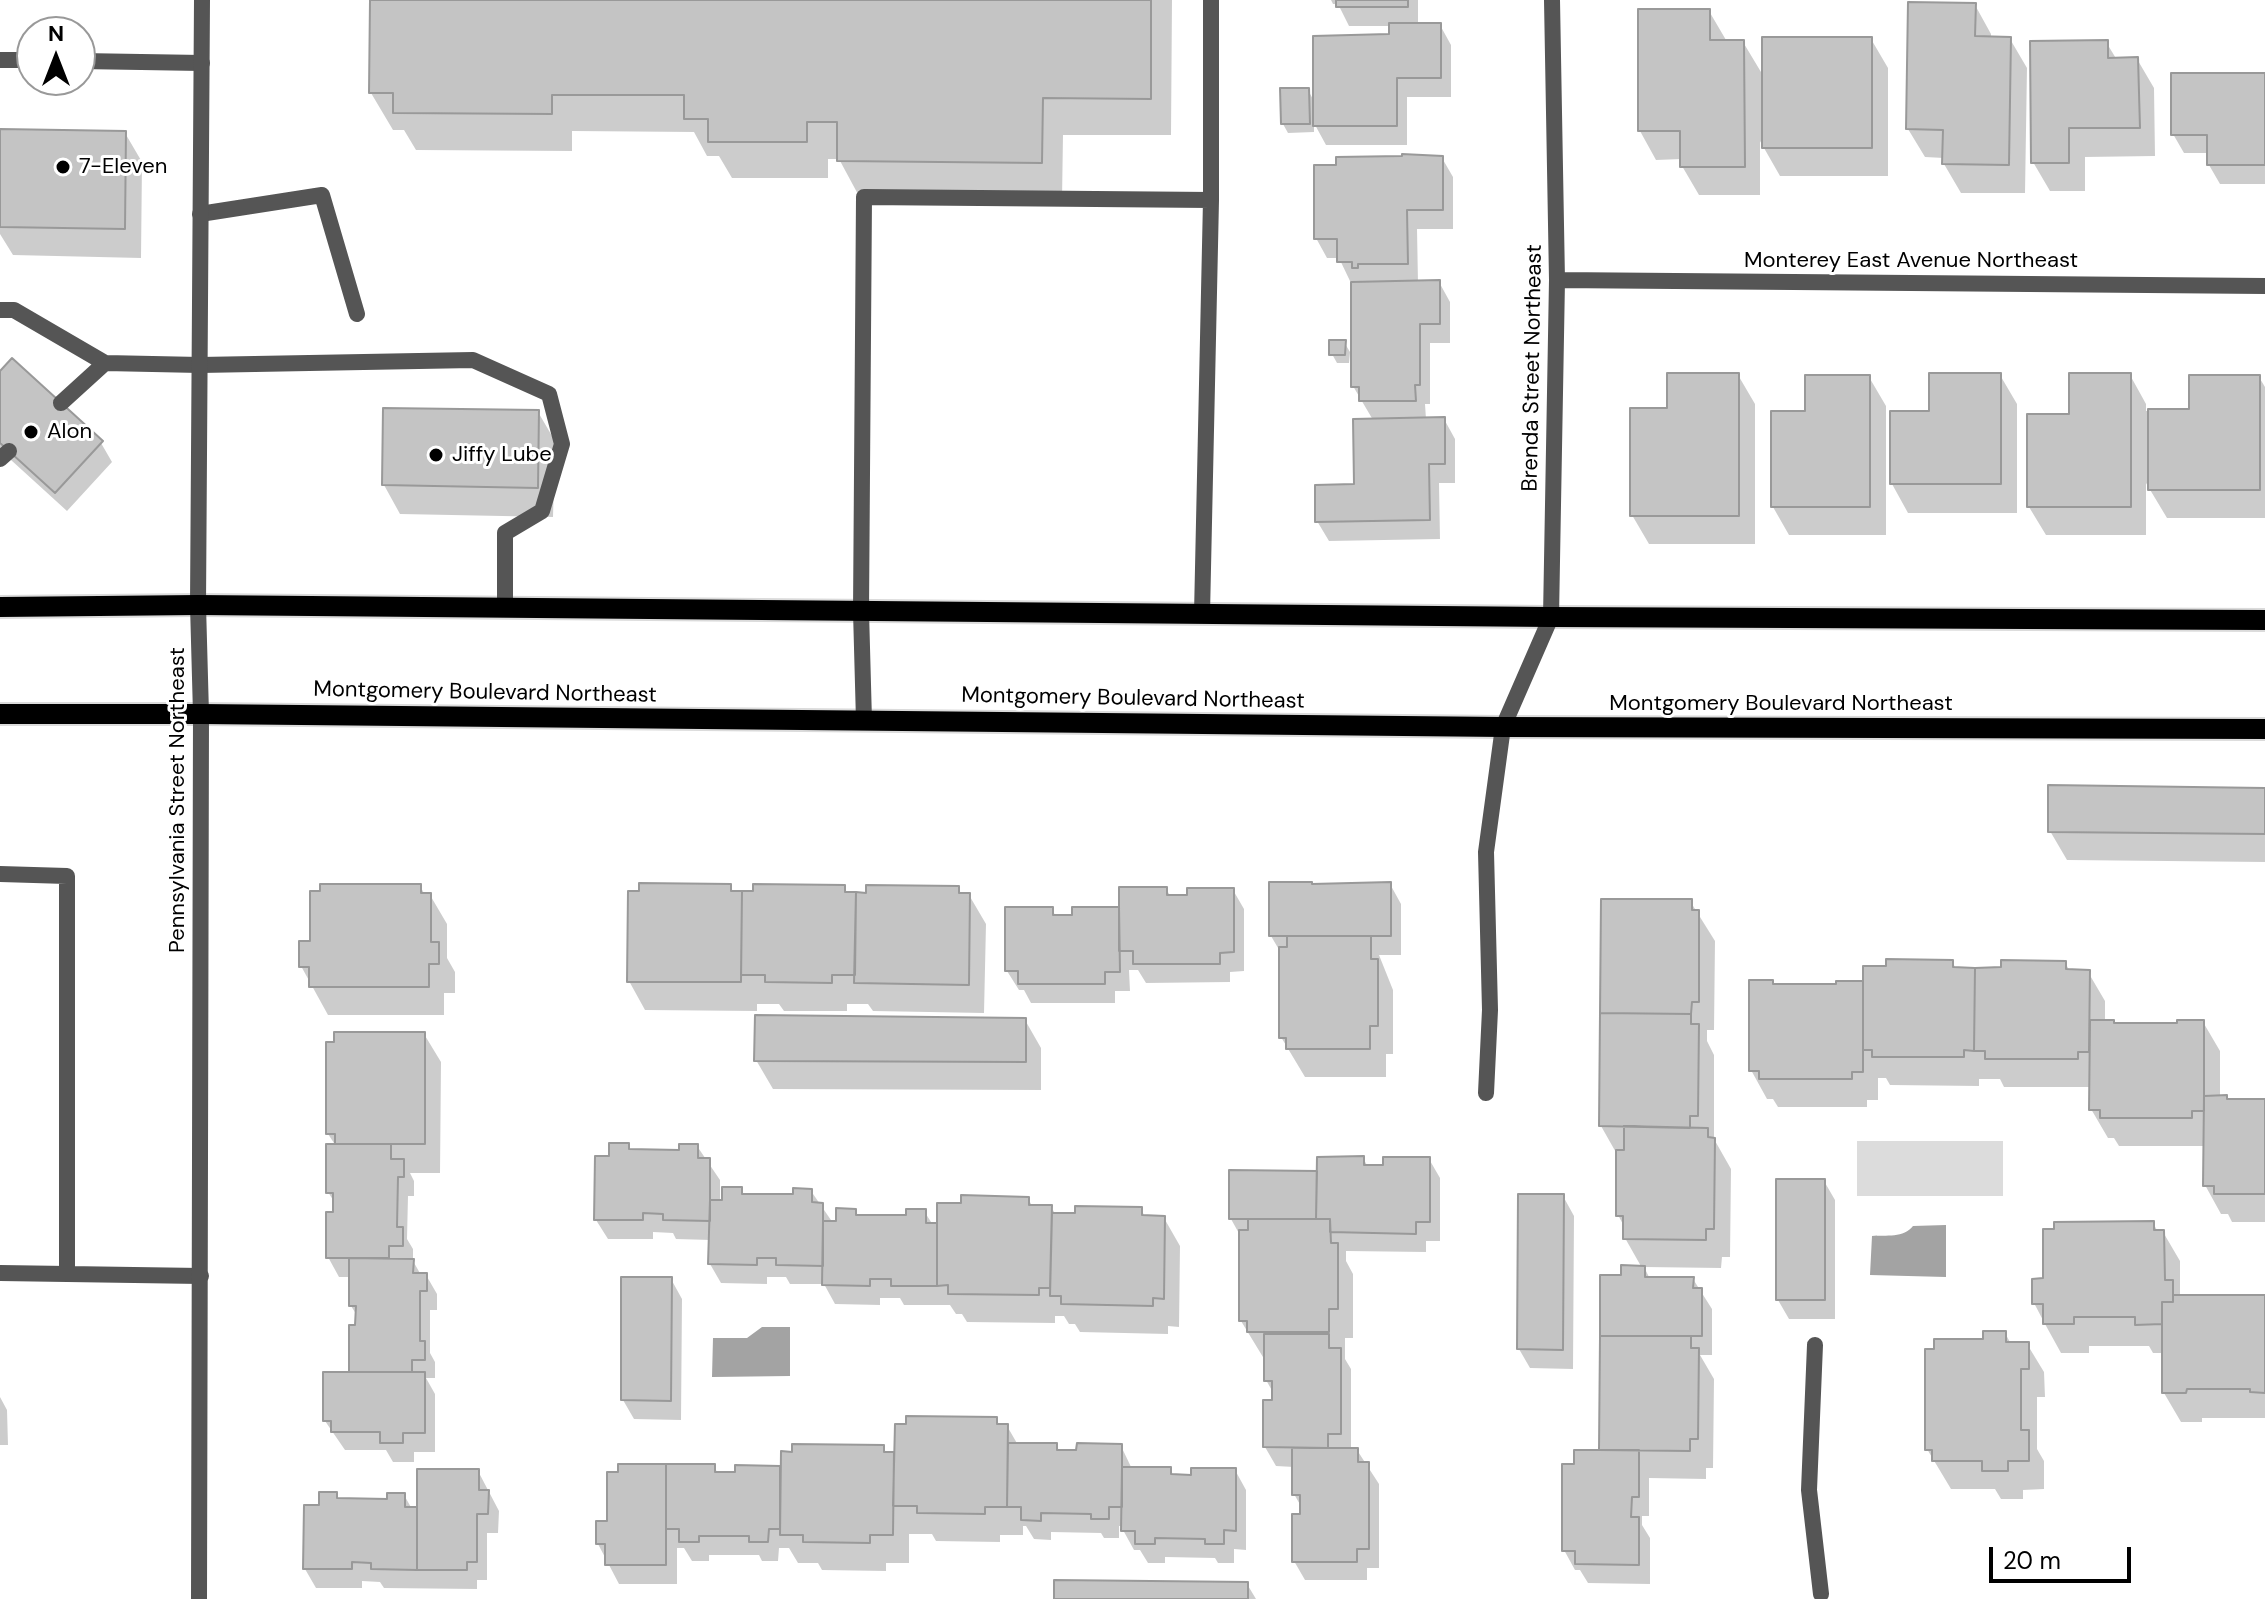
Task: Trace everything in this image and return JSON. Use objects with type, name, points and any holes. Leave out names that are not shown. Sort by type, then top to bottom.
[{"type":"main road","points":[[0,607],[198,605],[2265,620]]},
{"type":"main road","name":"Montgomery Boulevard Northeast","points":[[0,714],[1503,727],[2265,729]]},
{"type":"street","name":"Pennsylvania Street Northeast","points":[[199,1599],[201,714],[198,605],[202,0]]},
{"type":"street","points":[[1202,614],[1211,200],[1211,0]]},
{"type":"street","name":"Brenda Street Northeast","points":[[1486,1093],[1490,1010],[1486,852],[1503,727],[1551,617],[1557,280],[1552,0]]},
{"type":"street","points":[[96,61],[202,63]]},
{"type":"street","points":[[200,214],[322,195],[357,314]]},
{"type":"street","points":[[864,721],[861,611],[864,197],[1211,200]]},
{"type":"street","name":"Monterey East Avenue Northeast","points":[[1557,280],[2265,286]]},
{"type":"street","points":[[0,310],[14,310],[105,363],[200,365],[473,360],[549,394],[562,444],[542,511],[505,533],[505,608]]},
{"type":"street","points":[[61,403],[105,363]]},
{"type":"street","points":[[0,874],[67,876],[67,1274]]},
{"type":"street","points":[[0,1273],[201,1276]]},
{"type":"street","points":[[1815,1345],[1809,1490],[1821,1594]]},
{"type":"shaded area","points":[[1857,1141],[2003,1141],[2003,1196],[1857,1196]]},
{"type":"shaded area","points":[[1946,1225],[1946,1277],[1870,1275],[1872,1236],[1900,1234],[1913,1226]]},
{"type":"shaded area","points":[[762,1327],[790,1327],[790,1376],[712,1377],[713,1338],[747,1338]]},
{"type":"building","points":[[370,0],[1151,0],[1151,99],[1043,98],[1042,163],[837,161],[837,122],[807,122],[807,142],[708,142],[708,119],[684,119],[684,95],[552,95],[552,114],[393,113],[393,93],[369,93]]},
{"type":"building","points":[[1336,0],[1408,0],[1408,7],[1336,7]]},
{"type":"building","points":[[1908,2],[1976,3],[1975,36],[2011,37],[2009,165],[1942,164],[1943,130],[1906,129]]},
{"type":"building","points":[[1638,9],[1710,9],[1710,40],[1744,40],[1745,167],[1680,167],[1680,131],[1638,131]]},
{"type":"building","points":[[1389,23],[1441,23],[1441,78],[1397,78],[1397,126],[1313,126],[1313,36],[1389,34]]},
{"type":"building","points":[[1762,37],[1872,37],[1872,148],[1762,148]]},
{"type":"building","points":[[2108,40],[2108,58],[2138,57],[2140,128],[2069,128],[2069,163],[2031,163],[2030,41]]},
{"type":"building","points":[[2171,73],[2265,73],[2265,165],[2207,165],[2207,135],[2171,135]]},
{"type":"building","points":[[1280,88],[1309,88],[1310,124],[1281,124]]},
{"type":"building","points":[[0,129],[126,131],[125,229],[0,227]]},
{"type":"building","points":[[1443,156],[1443,210],[1407,210],[1408,264],[1358,264],[1358,268],[1352,268],[1352,262],[1337,262],[1337,239],[1314,239],[1314,165],[1336,165],[1336,157]]},
{"type":"building","points":[[1440,280],[1440,324],[1420,324],[1420,385],[1415,385],[1416,401],[1359,401],[1359,387],[1351,387],[1351,282]]},
{"type":"building","points":[[1329,340],[1346,340],[1345,355],[1329,355]]},
{"type":"building","points":[[12,358],[103,441],[55,493],[0,443],[0,371]]},
{"type":"building","points":[[1667,373],[1739,373],[1739,516],[1630,516],[1630,408],[1667,408]]},
{"type":"building","points":[[1929,373],[2001,373],[2001,484],[1890,484],[1890,411],[1929,411]]},
{"type":"building","points":[[2069,373],[2131,373],[2131,507],[2027,507],[2027,414],[2069,414]]},
{"type":"building","points":[[1805,375],[1870,375],[1870,507],[1771,507],[1771,411],[1805,411]]},
{"type":"building","points":[[2189,375],[2260,375],[2260,490],[2148,490],[2148,409],[2189,409]]},
{"type":"building","points":[[383,408],[539,410],[538,488],[382,485]]},
{"type":"building","points":[[1445,417],[1445,464],[1429,464],[1430,520],[1315,522],[1315,485],[1354,484],[1353,419]]},
{"type":"building","points":[[2048,785],[2265,788],[2265,834],[2048,832]]},
{"type":"building","points":[[1269,882],[1391,882],[1391,936],[1269,936]]},
{"type":"building","points":[[639,883],[731,884],[731,891],[742,891],[741,982],[627,982],[628,891],[639,891]]},
{"type":"building","points":[[320,884],[421,884],[421,893],[431,893],[431,942],[439,942],[439,964],[429,964],[429,987],[309,987],[309,967],[299,967],[299,941],[310,941],[310,891],[320,891]]},
{"type":"building","points":[[753,884],[845,885],[845,892],[856,892],[855,975],[832,975],[832,983],[765,982],[765,975],[741,975],[742,891],[753,891]]},
{"type":"building","points":[[866,885],[959,886],[959,893],[970,893],[969,985],[854,983],[856,892],[866,893]]},
{"type":"building","points":[[1119,887],[1167,887],[1167,895],[1187,895],[1187,888],[1234,888],[1234,952],[1220,953],[1220,964],[1133,964],[1133,951],[1119,951]]},
{"type":"building","points":[[1601,899],[1692,899],[1692,910],[1699,910],[1699,1002],[1692,1002],[1691,1014],[1600,1013]]},
{"type":"building","points":[[1005,907],[1053,907],[1053,915],[1072,915],[1072,907],[1119,907],[1120,972],[1105,972],[1105,984],[1018,984],[1018,971],[1005,971]]},
{"type":"building","points":[[1287,936],[1371,936],[1371,959],[1378,959],[1378,1026],[1370,1026],[1370,1049],[1286,1049],[1286,1038],[1279,1038],[1279,947],[1287,947]]},
{"type":"building","points":[[1886,959],[1953,960],[1953,967],[1975,968],[1974,1051],[1964,1050],[1964,1057],[1872,1057],[1872,1050],[1863,1050],[1863,966],[1886,966]]},
{"type":"building","points":[[2001,960],[2066,961],[2066,969],[2090,970],[2089,1052],[2078,1052],[2078,1059],[1985,1059],[1985,1051],[1974,1051],[1975,968],[2001,967]]},
{"type":"building","points":[[1749,980],[1773,980],[1773,984],[1863,981],[1863,1072],[1852,1072],[1852,1079],[1759,1079],[1759,1071],[1749,1071]]},
{"type":"building","points":[[1600,1013],[1691,1014],[1691,1024],[1699,1024],[1698,1116],[1690,1116],[1690,1128],[1599,1126]]},
{"type":"building","points":[[755,1015],[1026,1018],[1026,1062],[754,1061]]},
{"type":"building","points":[[2090,1020],[2177,1023],[2177,1020],[2204,1020],[2204,1111],[2192,1111],[2192,1118],[2100,1118],[2100,1110],[2089,1110]]},
{"type":"building","points":[[334,1032],[425,1032],[425,1144],[335,1144],[335,1134],[326,1134],[326,1042],[334,1042]]},
{"type":"building","points":[[2227,1095],[2227,1099],[2265,1099],[2265,1194],[2214,1194],[2214,1186],[2203,1186],[2204,1096]]},
{"type":"building","points":[[1624,1126],[1708,1128],[1708,1137],[1715,1138],[1714,1229],[1706,1229],[1706,1240],[1623,1239],[1623,1216],[1616,1216],[1616,1150],[1624,1150]]},
{"type":"building","points":[[609,1143],[629,1143],[629,1149],[679,1150],[679,1144],[698,1144],[698,1158],[710,1158],[710,1221],[663,1220],[663,1214],[643,1213],[643,1220],[594,1220],[595,1156],[609,1156]]},
{"type":"building","points":[[326,1144],[391,1144],[391,1159],[404,1159],[404,1177],[398,1177],[397,1227],[403,1227],[403,1246],[389,1246],[389,1258],[326,1258],[326,1212],[333,1212],[333,1193],[326,1193]]},
{"type":"building","points":[[1364,1156],[1364,1165],[1383,1165],[1383,1157],[1430,1157],[1430,1222],[1416,1222],[1416,1234],[1330,1232],[1330,1219],[1316,1219],[1317,1157]]},
{"type":"building","points":[[1229,1170],[1317,1171],[1316,1219],[1229,1219]]},
{"type":"building","points":[[1776,1179],[1825,1179],[1825,1300],[1776,1300]]},
{"type":"building","points":[[722,1187],[742,1187],[742,1194],[793,1194],[793,1188],[812,1189],[812,1202],[823,1203],[823,1266],[776,1265],[776,1258],[757,1258],[757,1265],[708,1264],[710,1200],[722,1200]]},
{"type":"building","points":[[1518,1194],[1564,1194],[1563,1350],[1517,1349]]},
{"type":"building","points":[[961,1195],[1029,1197],[1029,1205],[1052,1205],[1050,1288],[1039,1288],[1039,1295],[948,1294],[948,1285],[937,1286],[937,1203],[961,1203]]},
{"type":"building","points":[[1075,1206],[1142,1207],[1142,1215],[1165,1216],[1164,1299],[1153,1298],[1153,1306],[1061,1304],[1061,1296],[1050,1296],[1052,1213],[1075,1213]]},
{"type":"building","points":[[836,1208],[856,1209],[856,1215],[906,1215],[906,1209],[926,1209],[926,1223],[937,1223],[937,1286],[891,1286],[891,1279],[870,1279],[870,1286],[822,1285],[823,1221],[836,1221]]},
{"type":"building","points":[[1248,1219],[1330,1219],[1331,1243],[1338,1243],[1338,1309],[1329,1309],[1329,1332],[1247,1332],[1247,1321],[1239,1321],[1239,1230],[1248,1230]]},
{"type":"building","points":[[2154,1221],[2154,1230],[2164,1230],[2165,1280],[2173,1280],[2173,1302],[2162,1302],[2162,1324],[2135,1325],[2135,1317],[2074,1317],[2074,1324],[2043,1324],[2043,1304],[2032,1304],[2032,1279],[2043,1278],[2043,1229],[2054,1229],[2054,1222]]},
{"type":"building","points":[[349,1258],[414,1259],[413,1273],[427,1273],[427,1291],[420,1291],[420,1341],[425,1341],[425,1360],[412,1360],[412,1372],[349,1372],[349,1325],[355,1325],[356,1306],[349,1306]]},
{"type":"building","points":[[1621,1265],[1645,1266],[1645,1277],[1694,1277],[1693,1288],[1702,1288],[1702,1336],[1600,1336],[1600,1275],[1621,1275]]},
{"type":"building","points":[[621,1277],[672,1277],[671,1401],[621,1400]]},
{"type":"building","points":[[2173,1295],[2265,1295],[2265,1393],[2250,1392],[2250,1389],[2187,1389],[2186,1393],[2162,1393],[2162,1302],[2173,1302]]},
{"type":"building","points":[[1983,1331],[2006,1331],[2006,1342],[2029,1342],[2029,1369],[2021,1369],[2021,1430],[2029,1430],[2029,1461],[2008,1461],[2008,1471],[1982,1471],[1982,1461],[1932,1461],[1932,1450],[1925,1450],[1925,1349],[1934,1349],[1934,1339],[1983,1339]]},
{"type":"building","points":[[1264,1334],[1329,1334],[1329,1348],[1341,1348],[1341,1434],[1328,1434],[1328,1448],[1263,1447],[1263,1400],[1272,1400],[1272,1381],[1264,1381]]},
{"type":"building","points":[[1600,1336],[1691,1336],[1691,1348],[1699,1348],[1698,1439],[1690,1439],[1690,1451],[1599,1450]]},
{"type":"building","points":[[323,1372],[425,1372],[425,1433],[403,1433],[403,1443],[380,1443],[380,1432],[331,1432],[331,1421],[323,1421]]},
{"type":"building","points":[[906,1416],[997,1417],[997,1424],[1008,1424],[1007,1507],[985,1507],[985,1514],[917,1513],[917,1506],[893,1506],[895,1424],[906,1424]]},
{"type":"building","points":[[1008,1443],[1057,1443],[1057,1450],[1076,1450],[1077,1443],[1122,1444],[1122,1507],[1109,1507],[1109,1519],[1091,1519],[1091,1514],[1041,1513],[1041,1521],[1021,1520],[1021,1507],[1007,1507]]},
{"type":"building","points":[[792,1444],[884,1445],[884,1452],[894,1452],[893,1535],[870,1535],[870,1543],[803,1542],[803,1535],[780,1535],[781,1451],[792,1452]]},
{"type":"building","points":[[1292,1448],[1358,1448],[1358,1462],[1369,1462],[1369,1549],[1357,1549],[1357,1562],[1292,1562],[1292,1514],[1300,1514],[1300,1495],[1292,1495]]},
{"type":"building","points":[[1574,1450],[1639,1450],[1639,1497],[1632,1497],[1631,1517],[1639,1517],[1639,1565],[1575,1564],[1575,1551],[1562,1551],[1562,1464],[1574,1464]]},
{"type":"building","points":[[618,1464],[666,1464],[666,1565],[605,1565],[605,1544],[596,1544],[596,1521],[607,1521],[607,1472],[618,1472]]},
{"type":"building","points":[[666,1464],[715,1464],[715,1472],[735,1472],[735,1465],[780,1466],[780,1529],[769,1529],[768,1542],[749,1542],[749,1536],[699,1536],[699,1542],[679,1542],[679,1529],[666,1529]]},
{"type":"building","points":[[1122,1467],[1171,1467],[1171,1474],[1191,1475],[1191,1468],[1236,1468],[1236,1531],[1224,1530],[1224,1544],[1205,1544],[1205,1539],[1155,1538],[1155,1544],[1135,1544],[1135,1531],[1121,1531]]},
{"type":"building","points":[[417,1469],[479,1469],[479,1490],[489,1490],[488,1514],[477,1514],[477,1562],[467,1562],[467,1570],[417,1570]]},
{"type":"building","points":[[319,1492],[337,1492],[337,1498],[387,1499],[387,1493],[405,1493],[405,1507],[417,1507],[417,1570],[371,1569],[371,1563],[352,1562],[352,1569],[303,1569],[304,1505],[319,1505]]},
{"type":"building","points":[[1054,1580],[1248,1582],[1248,1599],[1054,1599]]},
{"type":"place","name":"7-Eleven","points":[[63,167]]},
{"type":"place","name":"Alon","points":[[31,432]]},
{"type":"place","name":"Jiffy Lube","points":[[436,455]]}]
